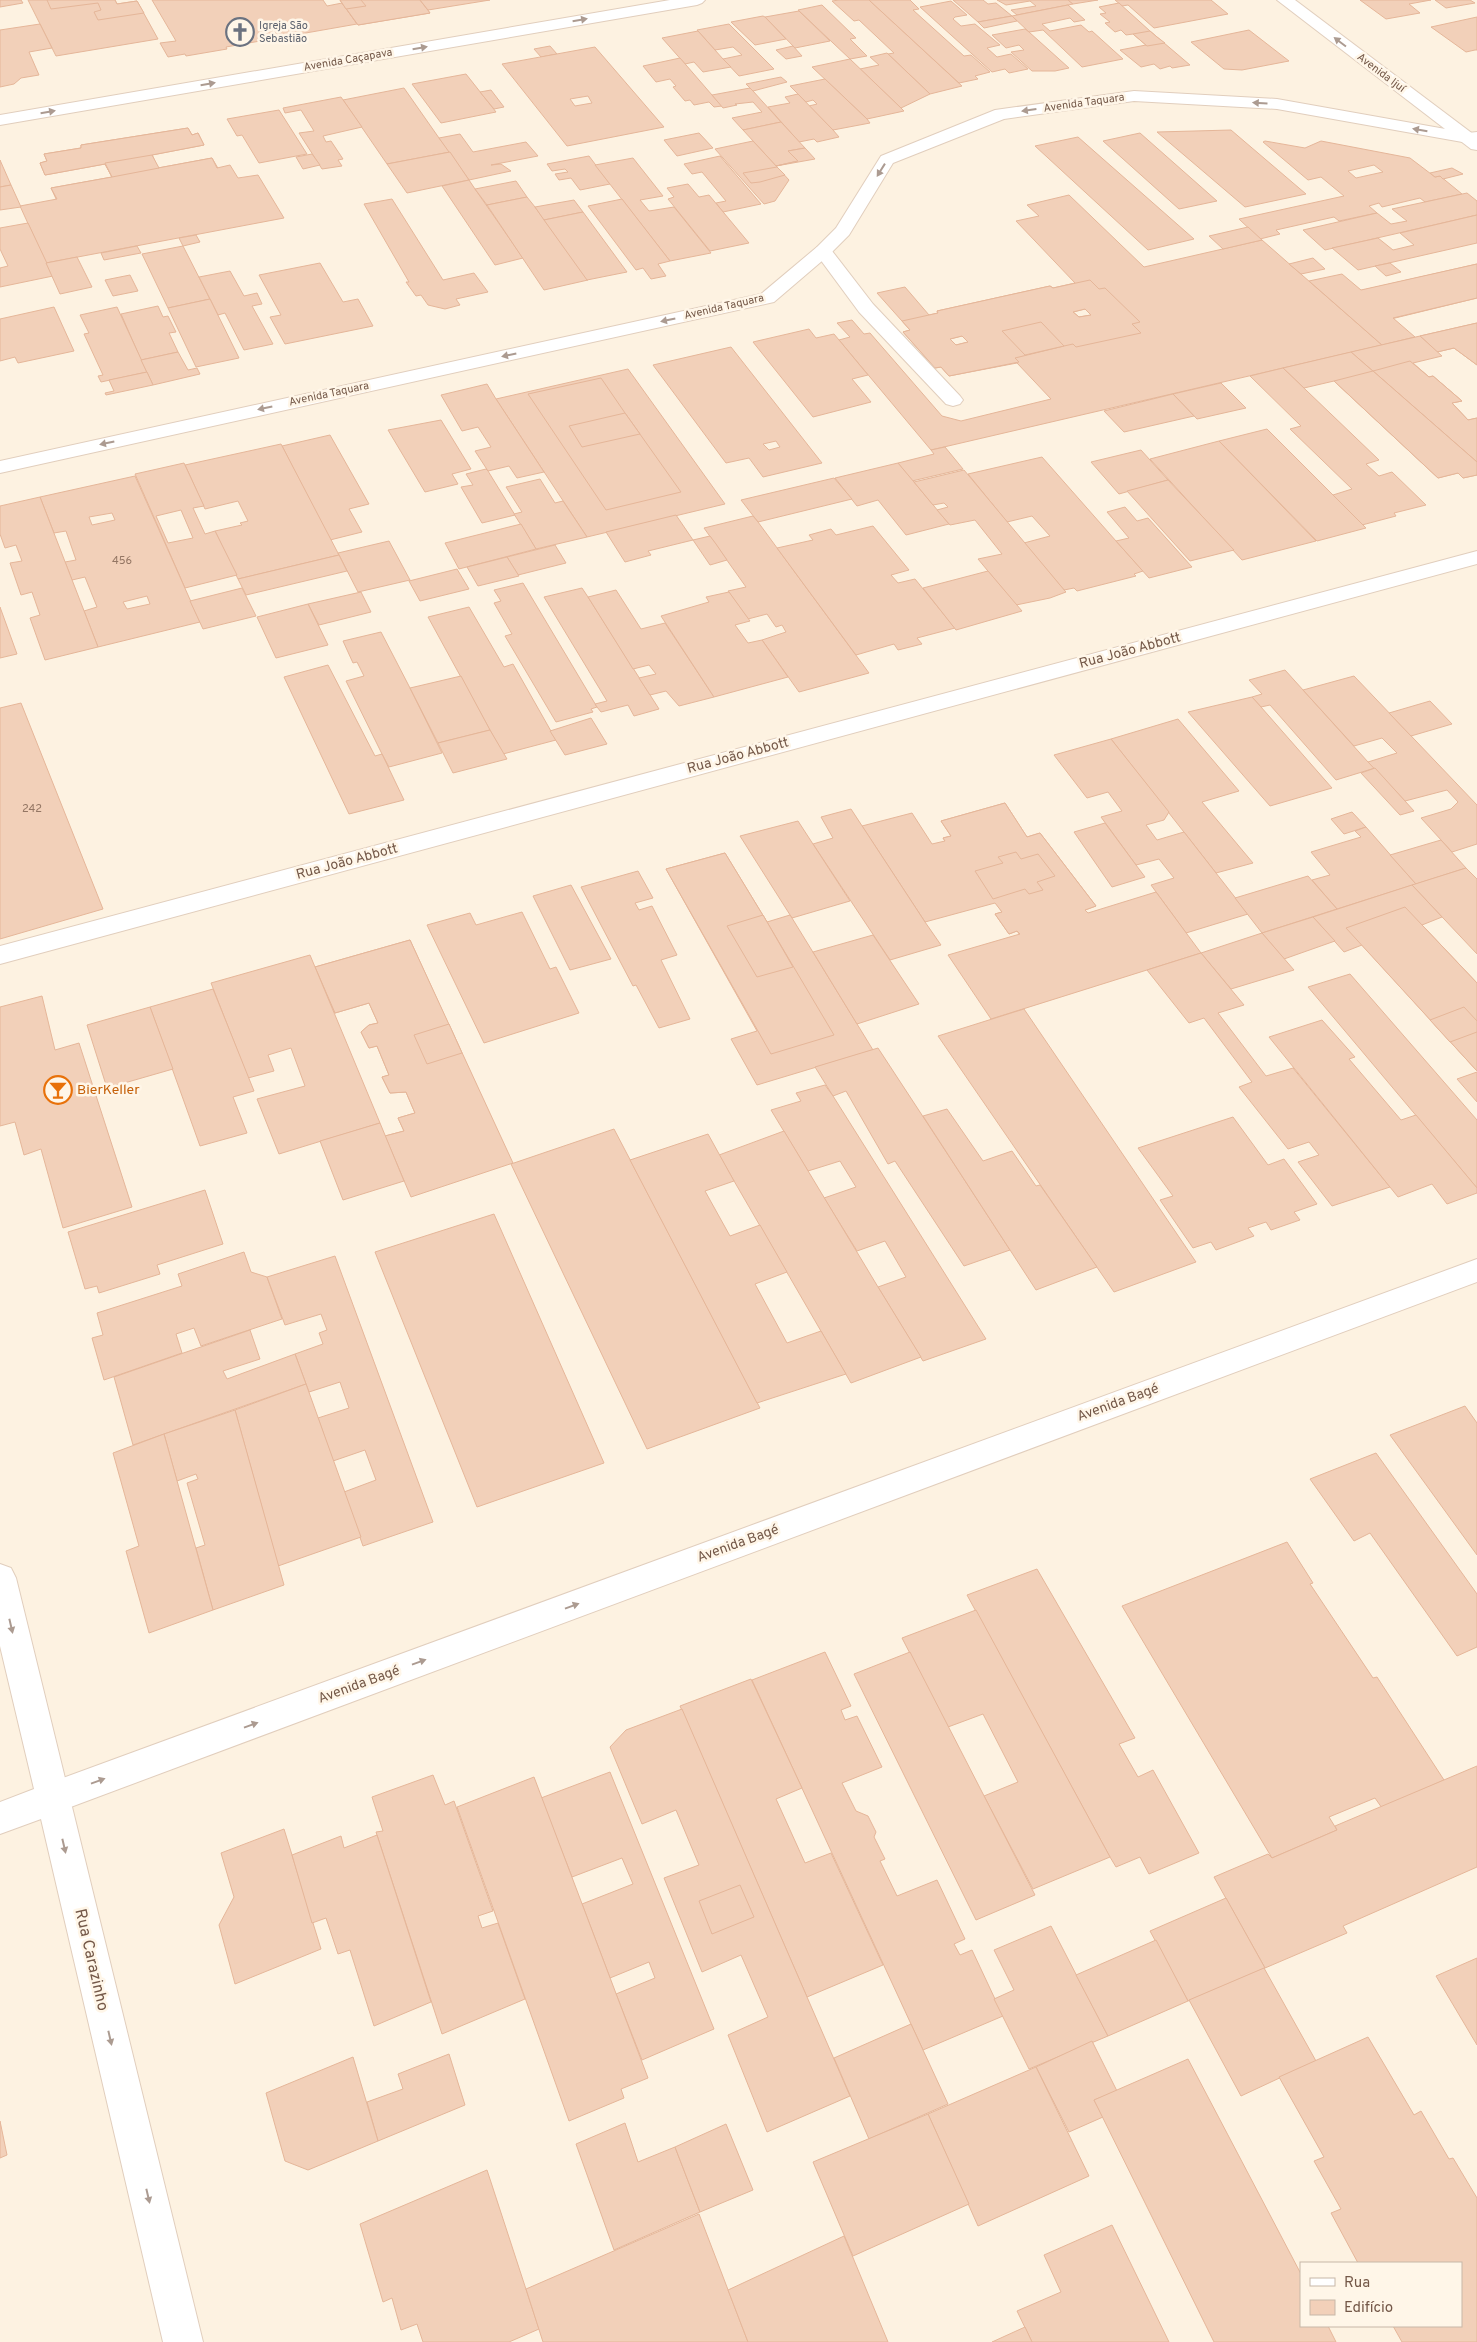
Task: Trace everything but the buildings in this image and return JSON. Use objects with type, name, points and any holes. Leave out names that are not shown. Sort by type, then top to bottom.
[{"type":"street","name":"Avenida Caçapava","points":[[0,120],[697,0]]},
{"type":"street","name":"Avenida Ijuí","points":[[1285,0],[1474,140]]},
{"type":"street","name":"Avenida Taquara","points":[[0,467],[767,298],[823,251],[843,231],[887,160],[1001,114],[1134,96],[1277,104],[1474,140]]},
{"type":"street","points":[[823,251],[866,308],[953,400]]},
{"type":"street","name":"Rua João Abbott","points":[[0,955],[1477,558]]},
{"type":"street","name":"Avenida Bagé","points":[[0,1818],[1477,1270]]},
{"type":"street","name":"Rua Carazinho","points":[[0,1578],[183,2342]]},
{"type":"place","name":"Igreja São Sebastião","points":[[240,32]]},
{"type":"place","name":"BierKeller","points":[[58,1090]]}]
